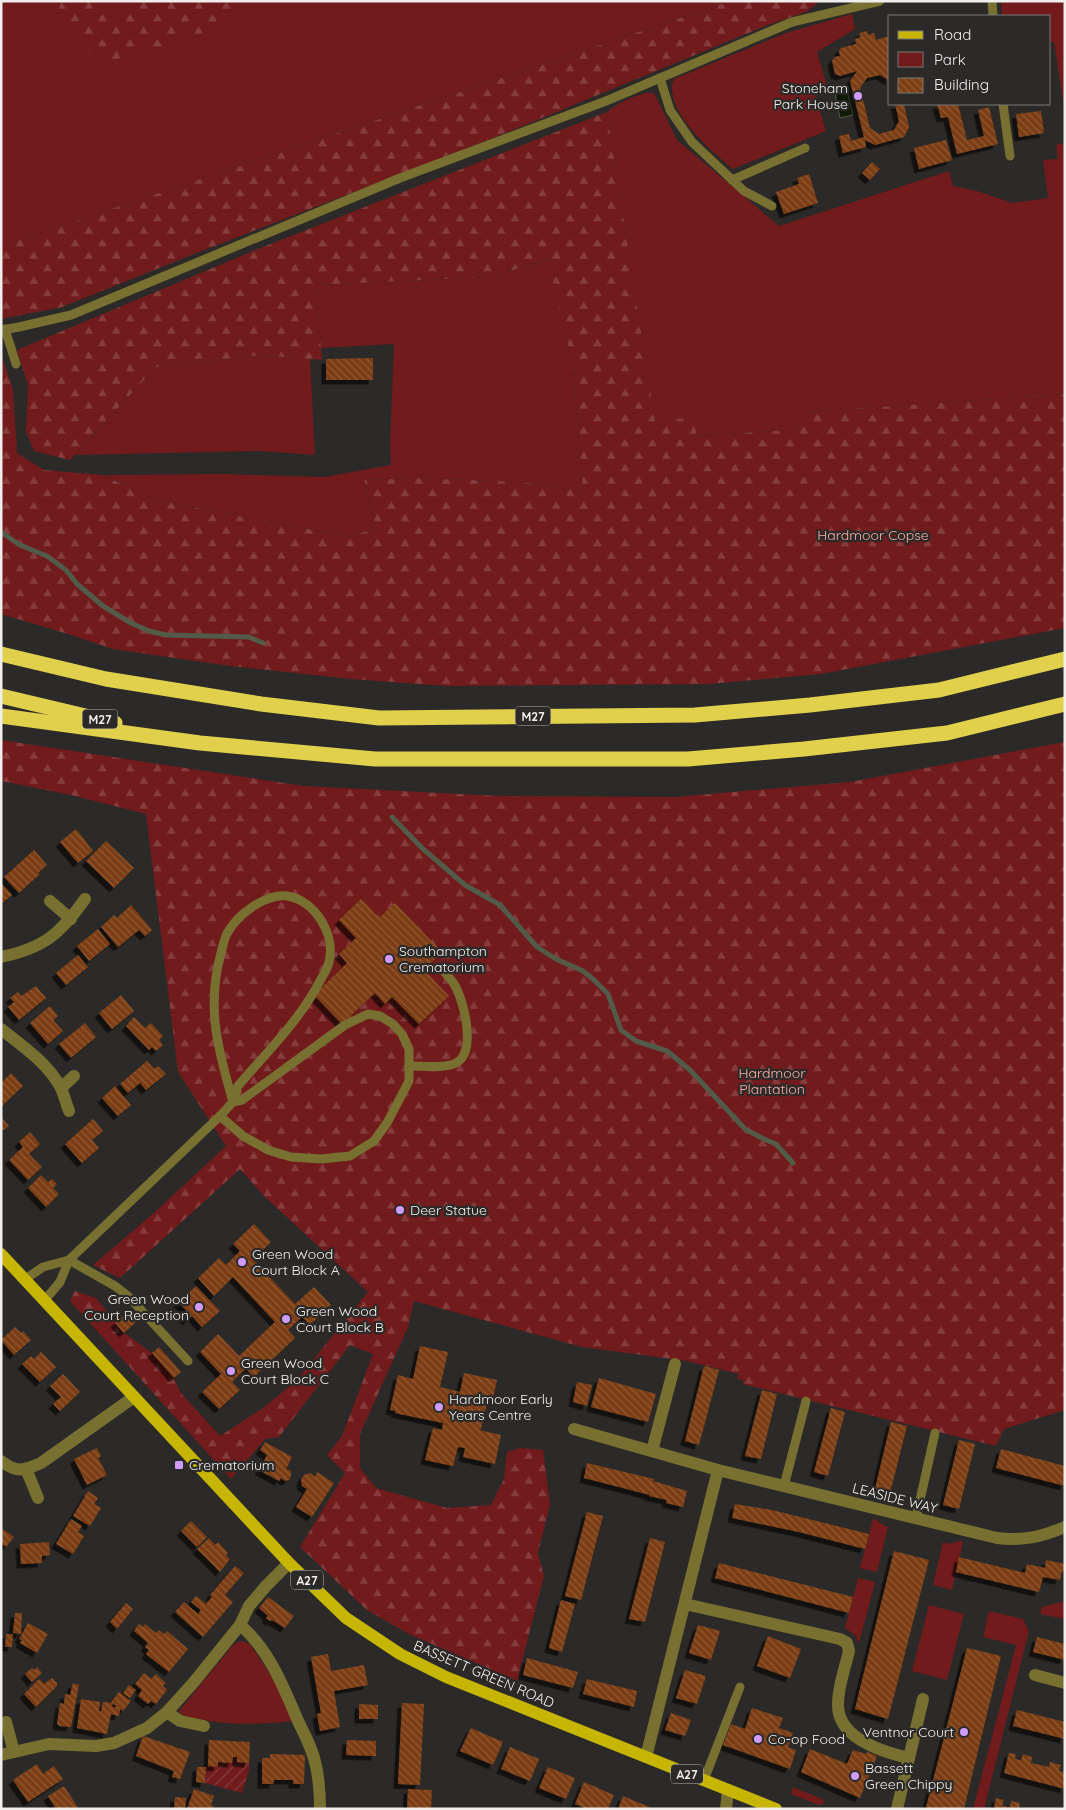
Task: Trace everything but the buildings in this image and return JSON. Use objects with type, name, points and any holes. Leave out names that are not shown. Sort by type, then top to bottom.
[{"type":"highway","name":"M27","points":[[1,654],[106,679],[261,704],[379,718],[695,715],[810,705],[939,690],[1065,659]]},
{"type":"highway","name":"M27","points":[[1,696],[200,743],[375,759],[688,759],[804,749],[947,733],[1065,704]]},
{"type":"highway","points":[[1,716],[200,743]]},
{"type":"main road","name":"BASSETT GREEN ROAD","points":[[1,1254],[289,1563],[346,1618],[400,1654],[446,1677],[776,1809]]},
{"type":"street","points":[[1,956],[34,948],[54,936],[71,919],[85,899]]},
{"type":"street","points":[[50,901],[71,919]]},
{"type":"street","points":[[1,1028],[42,1064],[61,1088],[69,1110]]},
{"type":"street","points":[[61,1088],[74,1076]]},
{"type":"street","points":[[652,1451],[675,1364]]},
{"type":"street","points":[[1,1461],[14,1469],[26,1469],[41,1463],[134,1398]]},
{"type":"street","name":"LEASIDE WAY","points":[[574,1429],[718,1470],[997,1538],[1028,1540],[1065,1527]]},
{"type":"street","points":[[26,1469],[38,1498]]},
{"type":"street","points":[[646,1757],[718,1470]]},
{"type":"street","points":[[6,1722],[7,1754],[48,1744],[96,1746],[114,1743],[148,1728],[168,1712],[194,1682],[240,1625],[249,1606],[289,1563]]},
{"type":"street","points":[[685,1604],[840,1639],[847,1643],[849,1651],[838,1703],[838,1713],[852,1734],[872,1747],[909,1758]]},
{"type":"street","points":[[240,1625],[250,1633],[286,1690],[309,1743],[316,1765],[320,1809]]},
{"type":"street","points":[[1035,1675],[1065,1683]]},
{"type":"street","points":[[896,1809],[924,1699]]},
{"type":"street","points":[[168,1712],[180,1722],[204,1726]]},
{"type":"street","points":[[726,1809],[728,1790]]},
{"type":"lane","points":[[16,364],[3,329],[71,314],[400,178],[606,101],[792,22],[880,1]]},
{"type":"lane","points":[[992,1],[993,15]]},
{"type":"lane","points":[[660,78],[670,110],[692,142],[744,191],[772,206]]},
{"type":"lane","points":[[1003,105],[1010,156]]},
{"type":"lane","points":[[732,180],[805,148]]},
{"type":"lane","points":[[44,1301],[60,1282],[68,1260],[233,1102],[238,1086],[301,1012],[317,988],[329,962],[330,940],[321,920],[306,904],[286,896],[264,899],[249,908],[227,932],[219,962],[213,997],[214,1020],[221,1062],[233,1102]]},
{"type":"lane","points":[[410,1066],[447,1066],[456,1063],[463,1056],[468,1029],[455,985],[442,969]]},
{"type":"lane","points":[[220,1116],[244,1136],[268,1150],[291,1157],[321,1159],[350,1156],[374,1140],[387,1123],[408,1081],[410,1066],[409,1049],[402,1034],[393,1024],[380,1016],[368,1014],[345,1025],[242,1100],[233,1102]]},
{"type":"lane","points":[[24,1280],[43,1267],[68,1260],[115,1286],[128,1296],[188,1361]]},
{"type":"lane","points":[[784,1486],[806,1401]]},
{"type":"lane","points":[[916,1518],[935,1433]]},
{"type":"lane","points":[[704,1780],[740,1687]]},
{"type":"green space","points":[[1,1],[731,1],[1,246]]},
{"type":"green space","points":[[62,1],[97,1],[110,24],[142,1],[246,1],[246,11],[220,28],[160,48],[98,64],[57,12]]},
{"type":"green space","points":[[731,1],[820,1],[806,12],[765,26],[498,136],[62,307],[1,319],[1,246]]},
{"type":"green space","points":[[1001,1],[1065,1],[1065,113],[1054,42],[1051,42],[1051,15],[1002,15]]},
{"type":"green space","points":[[852,14],[855,29],[817,52],[827,86],[813,89],[826,131],[733,169],[695,134],[680,112],[672,89],[674,79],[786,33]]},
{"type":"green space","points":[[646,93],[654,93],[677,140],[779,226],[949,171],[953,186],[977,191],[1012,203],[1048,198],[1043,160],[1058,159],[1056,145],[1065,143],[1065,394],[807,412],[804,429],[695,436],[695,417],[655,422],[607,112],[625,100]]},
{"type":"green space","name":"Hardmoor Copse","points":[[607,112],[655,421],[695,417],[696,436],[803,429],[807,412],[1065,394],[1065,628],[821,674],[709,684],[446,686],[351,679],[230,666],[113,649],[1,614],[1,354],[13,389],[17,453],[44,470],[103,475],[155,500],[350,537],[376,528],[364,480],[413,478],[521,482],[583,491],[573,367],[548,259],[492,277],[316,285],[322,360],[261,355],[156,367],[70,460],[34,451],[26,432],[28,385],[17,350],[258,249]]},
{"type":"green space","points":[[549,259],[573,367],[583,491],[521,482],[413,478],[364,480],[376,528],[350,537],[155,500],[104,475],[222,474],[324,477],[391,465],[390,444],[394,344],[321,348],[316,285],[492,277]]},
{"type":"green space","points":[[261,355],[310,359],[315,455],[260,451],[75,455],[156,367]]},
{"type":"green space","name":"Hardmoor Plantation","points":[[1,740],[304,786],[499,796],[675,797],[850,782],[1065,742],[1065,1410],[1004,1429],[996,1446],[743,1384],[743,1380],[737,1379],[739,1374],[687,1361],[582,1347],[414,1301],[408,1327],[360,1434],[360,1468],[376,1488],[447,1508],[491,1505],[504,1479],[507,1452],[520,1448],[543,1450],[550,1504],[538,1553],[544,1576],[517,1681],[409,1634],[367,1610],[300,1547],[345,1473],[327,1455],[342,1436],[373,1354],[350,1345],[279,1437],[265,1439],[231,1479],[70,1301],[75,1291],[96,1298],[124,1333],[152,1353],[174,1378],[180,1392],[220,1436],[263,1408],[297,1380],[368,1292],[265,1197],[240,1169],[120,1278],[93,1265],[155,1212],[226,1146],[178,1072],[146,814],[71,795],[1,781]]},
{"type":"green space","points":[[873,1519],[888,1527],[877,1572],[860,1568]]},
{"type":"green space","points":[[959,1541],[963,1542],[952,1590],[933,1585],[943,1542],[949,1544]]},
{"type":"green space","points":[[858,1578],[875,1582],[859,1643],[855,1635],[845,1628]]},
{"type":"green space","points":[[1065,1601],[1065,1619],[1040,1614],[1042,1607]]},
{"type":"green space","points":[[929,1605],[964,1614],[947,1680],[912,1671]]},
{"type":"green space","points":[[989,1611],[1023,1619],[1029,1631],[984,1809],[973,1809],[1016,1645],[983,1637]]},
{"type":"green space","points":[[242,1641],[250,1644],[273,1679],[293,1721],[237,1724],[196,1719],[182,1715],[179,1711],[234,1644]]},
{"type":"green space","points":[[233,1757],[237,1757],[237,1762],[249,1763],[249,1770],[242,1793],[205,1783],[206,1767],[217,1767],[218,1762],[232,1763]]},
{"type":"green space","points":[[793,1787],[824,1800],[823,1804],[819,1805],[791,1794]]},
{"type":"shaded area","points":[[847,91],[853,115],[840,118],[835,94]]},
{"type":"waterway","points":[[1,532],[20,545],[47,556],[66,570],[77,584],[103,606],[131,623],[149,631],[166,635],[249,637],[263,643]]},
{"type":"waterway","points":[[392,817],[422,848],[465,885],[500,905],[537,947],[556,959],[583,971],[594,980],[608,994],[621,1030],[636,1041],[667,1051],[690,1070],[745,1129],[776,1144],[793,1163]]},
{"type":"place","name":"Stoneham Park House","points":[[858,96]]},
{"type":"place","name":"Southampton Crematorium","points":[[389,959]]},
{"type":"place","name":"Deer Statue","points":[[400,1210]]},
{"type":"place","name":"Green Wood Court Block A","points":[[242,1262]]},
{"type":"place","name":"Green Wood Court Reception","points":[[199,1307]]},
{"type":"place","name":"Green Wood Court Block B","points":[[286,1319]]},
{"type":"place","name":"Green Wood Court Block C","points":[[231,1371]]},
{"type":"place","name":"Hardmoor Early Years Centre","points":[[439,1407]]},
{"type":"place","name":"Crematorium","points":[[179,1465]]},
{"type":"place","name":"Ventnor Court","points":[[964,1732]]},
{"type":"place","name":"Co-op Food","points":[[758,1739]]},
{"type":"place","name":"Bassett Green Chippy","points":[[855,1776]]}]
